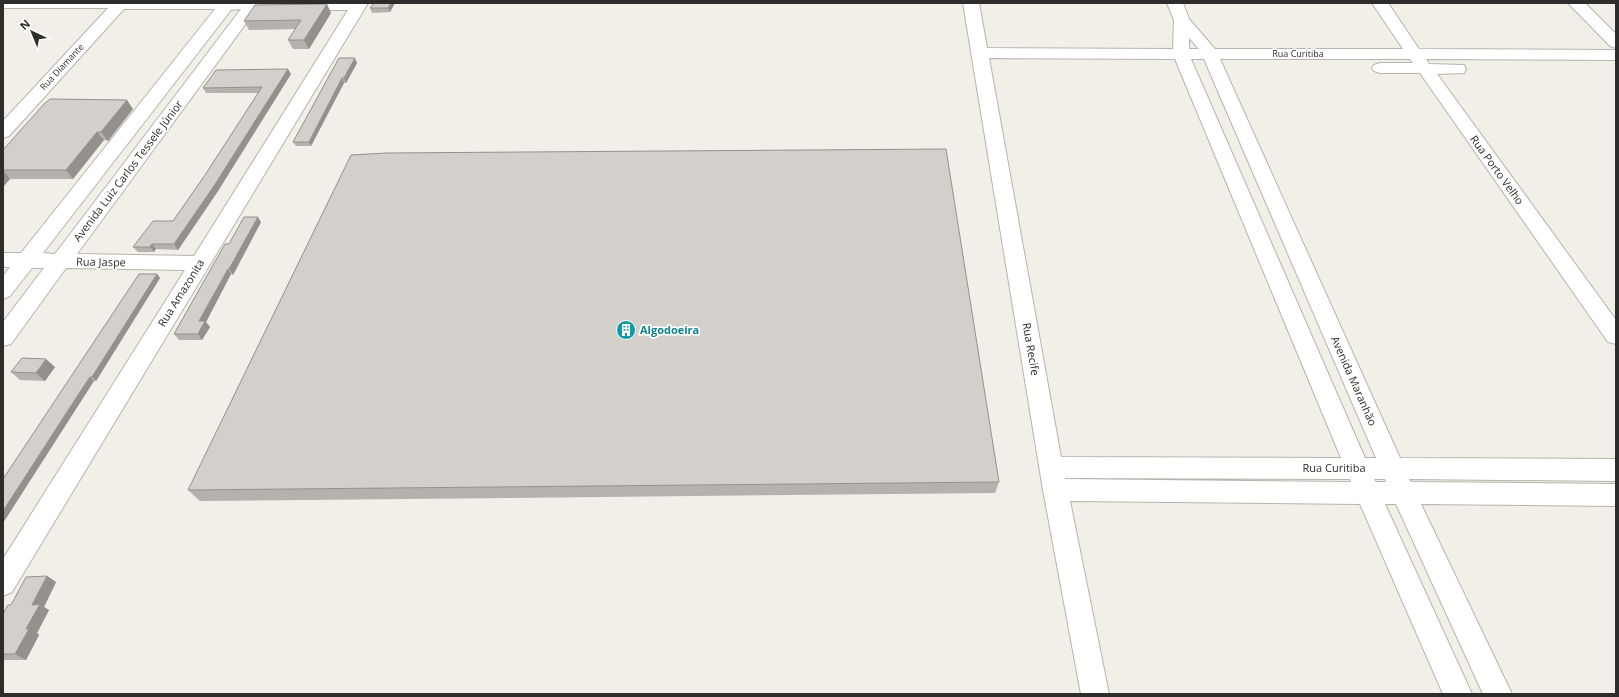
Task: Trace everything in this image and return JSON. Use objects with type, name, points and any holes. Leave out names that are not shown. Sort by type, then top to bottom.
[{"type":"street","points":[[5,9],[21,3],[263,5],[359,4]]},
{"type":"street","name":"Rua Recife","points":[[971,3],[1054,479],[1095,694]]},
{"type":"street","points":[[1175,3],[1182,20],[1184,60],[1368,493],[1458,694]]},
{"type":"street","name":"Rua Porto Velho","points":[[1380,3],[1424,68],[1616,336]]},
{"type":"street","points":[[1576,3],[1616,43]]},
{"type":"street","name":"Rua Diamante","points":[[3,132],[120,4]]},
{"type":"street","points":[[3,290],[227,4]]},
{"type":"street","name":"Rua Amazonita","points":[[3,583],[359,4]]},
{"type":"street","name":"Avenida Luiz Carlos Tessele Júnior","points":[[3,338],[61,261],[263,5]]},
{"type":"street","name":"Avenida Maranhão","points":[[1182,20],[1205,46],[1213,61],[1403,493],[1498,694]]},
{"type":"street","name":"Rua Curitiba","points":[[1213,61],[1414,53],[1616,55]]},
{"type":"street","points":[[980,58],[1164,54],[1184,60]]},
{"type":"street","points":[[980,58],[1213,61]]},
{"type":"street","name":"Rua Curitiba","points":[[1213,61],[1424,68],[1616,70]]},
{"type":"street","name":"Rua Jaspe","points":[[3,260],[200,263]]},
{"type":"street","name":"Rua Curitiba","points":[[1054,479],[1359,469],[1616,470]]},
{"type":"street","points":[[1054,479],[1368,493],[1616,495]]},
{"type":"building","points":[[374,3],[391,3],[388,8],[370,8]]},
{"type":"building","points":[[327,4],[304,40],[288,40],[301,20],[244,21],[255,5]]},
{"type":"building","points":[[339,58],[355,58],[344,78],[342,78],[309,142],[293,142]]},
{"type":"building","points":[[288,69],[214,186],[174,244],[152,244],[150,247],[133,247],[153,221],[173,221],[205,175],[262,87],[203,88],[216,70]]},
{"type":"building","points":[[50,99],[127,100],[101,132],[97,132],[66,170],[3,170],[3,150]]},
{"type":"building","name":"Algodoeira","points":[[946,149],[999,482],[188,490],[351,155],[386,153]]},
{"type":"building","points":[[244,217],[258,217],[199,321],[205,321],[198,334],[174,334],[225,244],[229,244]]},
{"type":"building","points":[[139,274],[157,274],[92,377],[90,377],[76,398],[3,511],[3,479]]},
{"type":"building","points":[[22,358],[46,359],[36,373],[11,372]]},
{"type":"building","points":[[47,576],[32,605],[40,604],[26,629],[29,629],[15,654],[3,654],[3,614],[8,605],[11,605],[26,577]]},
{"type":"place","name":"Algodoeira","points":[[626,330]]}]
